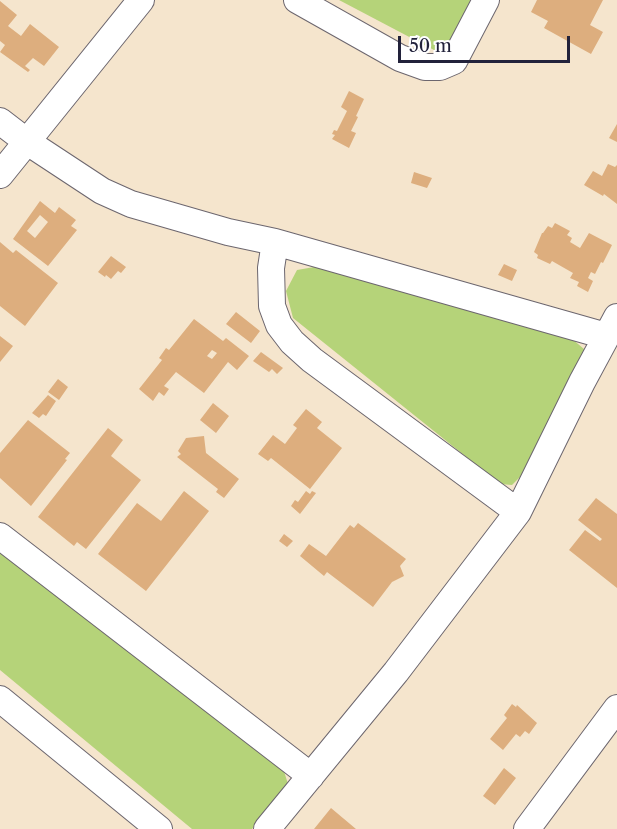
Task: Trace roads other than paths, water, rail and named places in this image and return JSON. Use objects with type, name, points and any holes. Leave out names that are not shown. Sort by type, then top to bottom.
[{"type":"street","points":[[0,175],[141,0]]},
{"type":"street","points":[[297,0],[400,58],[425,67],[440,67],[454,61],[486,0]]},
{"type":"street","points":[[0,121],[102,191],[131,204],[228,232],[611,326],[518,512],[396,672],[267,829]]},
{"type":"street","points":[[275,242],[272,267],[272,306],[279,325],[292,342],[312,360],[518,512]]},
{"type":"street","points":[[0,536],[311,776]]},
{"type":"street","points":[[0,699],[159,829]]},
{"type":"street","points":[[527,829],[617,708]]}]
